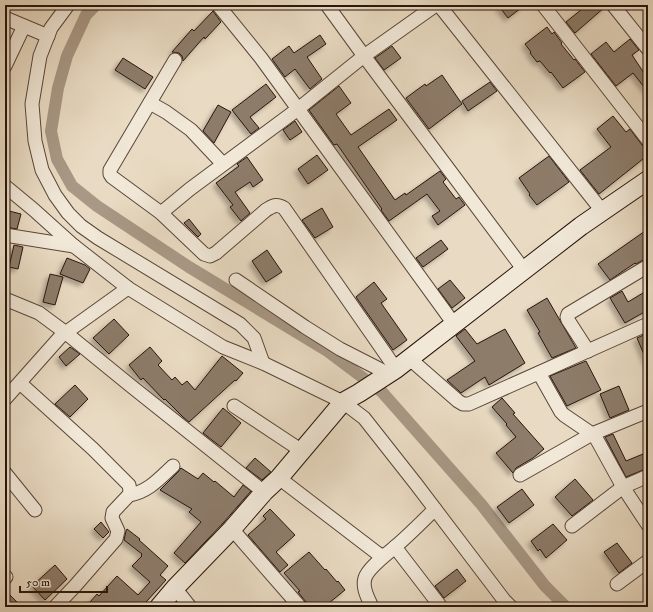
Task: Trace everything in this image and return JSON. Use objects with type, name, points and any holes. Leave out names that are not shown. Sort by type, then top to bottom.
[{"type":"street","points":[[68,5],[51,28],[40,56],[32,104],[35,141],[40,163],[55,195],[68,213],[81,226],[98,238],[240,324],[254,338],[264,363]]},
{"type":"street","points":[[218,5],[261,58],[454,324]]},
{"type":"street","points":[[327,5],[524,270]]},
{"type":"street","points":[[161,213],[190,189],[298,109],[364,56],[437,5],[603,212]]},
{"type":"street","points":[[544,5],[648,140]]},
{"type":"street","points":[[612,5],[648,49]]},
{"type":"street","points":[[5,18],[48,36]]},
{"type":"street","points":[[5,66],[24,26]]},
{"type":"street","points":[[175,60],[110,170],[112,177],[161,213],[204,254],[210,256],[216,253],[266,210],[274,205],[280,205],[284,208],[394,370]]},
{"type":"street","points":[[150,102],[191,130],[224,164]]},
{"type":"street","points":[[159,607],[175,588],[232,529],[264,492],[279,478],[343,402],[394,370],[581,226],[648,180]]},
{"type":"street","points":[[5,186],[74,246],[128,288],[223,347],[264,363],[343,402],[364,418],[504,600],[511,607]]},
{"type":"street","points":[[5,235],[74,246]]},
{"type":"street","points":[[588,352],[568,320],[568,314],[648,266]]},
{"type":"street","points":[[236,280],[340,349],[394,370],[464,404],[469,404],[648,324]]},
{"type":"street","points":[[6,397],[61,336],[128,288]]},
{"type":"street","points":[[5,299],[39,313],[66,333],[264,492]]},
{"type":"street","points":[[539,373],[561,412],[596,438],[622,487],[648,525]]},
{"type":"street","points":[[20,383],[93,449],[129,485],[129,495]]},
{"type":"street","points":[[234,406],[302,451]]},
{"type":"street","points":[[520,475],[592,434],[648,411]]},
{"type":"street","points":[[54,607],[75,586],[116,539],[118,531],[112,518],[113,512],[129,495],[149,488],[173,466]]},
{"type":"street","points":[[5,472],[35,510]]},
{"type":"street","points":[[572,526],[622,487],[648,476]]},
{"type":"street","points":[[279,478],[382,556]]},
{"type":"street","points":[[372,607],[364,589],[364,579],[366,574],[382,556],[395,547],[435,509]]},
{"type":"street","points":[[232,529],[300,607]]},
{"type":"street","points":[[395,547],[441,607]]},
{"type":"street","points":[[617,584],[648,561]]},
{"type":"street","points":[[175,588],[190,607]]},
{"type":"building","points":[[498,5],[525,5],[508,18]]},
{"type":"building","points":[[587,5],[605,5],[605,7],[575,33],[566,22]]},
{"type":"building","points":[[213,11],[221,22],[205,39],[204,37],[183,61],[182,56],[179,53],[172,52],[192,29],[194,31]]},
{"type":"building","points":[[547,27],[552,34],[554,32],[562,43],[561,44],[585,72],[563,88],[551,72],[550,73],[540,61],[537,62],[525,44]]},
{"type":"building","points":[[320,35],[326,44],[307,57],[322,79],[310,89],[295,69],[285,77],[272,59],[289,46],[294,53]]},
{"type":"building","points":[[630,39],[639,50],[632,55],[648,79],[648,92],[633,73],[616,86],[591,54],[606,42],[614,52]]},
{"type":"building","points":[[392,46],[401,58],[384,70],[375,58]]},
{"type":"building","points":[[123,58],[153,77],[145,89],[115,70]]},
{"type":"building","points":[[442,75],[462,104],[429,129],[406,98],[425,84],[426,86]]},
{"type":"building","points":[[490,82],[497,91],[468,111],[462,101]]},
{"type":"building","points":[[266,84],[276,97],[250,117],[259,128],[251,134],[232,110]]},
{"type":"building","points":[[339,86],[351,103],[336,114],[351,135],[389,109],[397,120],[358,147],[395,200],[405,193],[406,195],[440,171],[446,179],[443,182],[456,199],[459,197],[465,205],[438,225],[432,216],[440,211],[427,194],[389,221],[337,144],[334,145],[309,110]]},
{"type":"building","points":[[218,105],[231,112],[214,143],[203,131]]},
{"type":"building","points":[[613,116],[626,132],[630,129],[642,145],[648,148],[648,155],[599,194],[580,170],[611,147],[597,129]]},
{"type":"building","points":[[295,121],[302,132],[290,140],[283,130]]},
{"type":"building","points":[[317,155],[328,170],[308,184],[298,169]]},
{"type":"building","points":[[549,156],[569,182],[537,205],[519,178]]},
{"type":"building","points":[[247,157],[263,180],[253,187],[250,182],[235,192],[250,213],[241,221],[230,207],[233,205],[216,183],[239,166],[237,164]]},
{"type":"building","points":[[322,208],[333,227],[315,238],[302,220]]},
{"type":"building","points":[[5,210],[21,214],[17,229],[5,227]]},
{"type":"building","points":[[189,219],[201,234],[198,237],[184,223]]},
{"type":"building","points":[[648,229],[648,257],[636,264],[635,263],[610,280],[598,264]]},
{"type":"building","points":[[441,240],[448,249],[423,267],[416,258]]},
{"type":"building","points":[[14,245],[23,247],[18,269],[9,267]]},
{"type":"building","points":[[267,250],[282,272],[266,282],[252,261]]},
{"type":"building","points":[[67,258],[85,265],[90,269],[83,283],[60,274]]},
{"type":"building","points":[[50,274],[63,277],[55,305],[43,302]]},
{"type":"building","points":[[450,280],[465,298],[452,308],[438,289]]},
{"type":"building","points":[[374,282],[387,299],[381,303],[407,340],[393,350],[356,297]]},
{"type":"building","points":[[648,290],[648,310],[625,323],[610,298],[622,291],[628,302]]},
{"type":"building","points":[[547,298],[576,348],[552,358],[538,333],[540,332],[527,310]]},
{"type":"building","points":[[114,319],[129,335],[109,354],[93,338]]},
{"type":"building","points":[[465,329],[477,344],[505,329],[525,363],[489,385],[485,377],[461,393],[447,380],[475,361],[456,336]]},
{"type":"building","points":[[648,333],[648,364],[637,338]]},
{"type":"building","points":[[70,347],[80,354],[66,366],[59,357]]},
{"type":"building","points":[[150,347],[162,361],[158,365],[172,380],[175,377],[182,385],[187,381],[195,390],[222,356],[243,373],[236,381],[235,380],[189,422],[165,399],[164,400],[143,378],[141,380],[129,365]]},
{"type":"building","points":[[586,361],[601,390],[567,406],[550,376]]},
{"type":"building","points":[[75,385],[88,399],[70,417],[55,404]]},
{"type":"building","points":[[619,386],[629,410],[610,418],[600,394]]},
{"type":"building","points":[[502,398],[515,413],[513,414],[544,449],[533,458],[516,468],[513,473],[496,453],[516,437],[492,407]]},
{"type":"building","points":[[223,408],[241,423],[221,447],[203,433]]},
{"type":"building","points":[[613,434],[626,461],[648,452],[648,468],[626,477],[605,437]]},
{"type":"building","points":[[255,458],[271,472],[262,480],[246,468]]},
{"type":"building","points":[[181,468],[198,479],[203,473],[234,497],[243,485],[251,491],[185,563],[174,553],[201,522],[189,512],[192,509],[160,490]]},
{"type":"building","points":[[575,479],[593,500],[572,516],[555,497]]},
{"type":"building","points":[[522,489],[534,505],[509,523],[497,507]]},
{"type":"building","points":[[270,509],[295,535],[276,552],[288,565],[280,572],[248,535],[266,519],[263,516]]},
{"type":"building","points":[[101,522],[109,532],[103,538],[94,529]]},
{"type":"building","points":[[553,524],[567,540],[546,558],[540,549],[538,551],[531,541]]},
{"type":"building","points":[[127,529],[140,539],[139,540],[168,566],[160,575],[166,580],[146,602],[149,607],[96,607],[90,602],[97,594],[99,596],[117,576],[138,595],[150,582],[132,566],[142,556],[142,554],[124,540]]},
{"type":"building","points":[[617,543],[632,563],[619,573],[604,552]]},
{"type":"building","points":[[309,552],[345,590],[324,607],[309,607],[298,592],[300,591],[284,573]]},
{"type":"building","points":[[55,565],[67,579],[45,600],[32,586]]},
{"type":"building","points":[[457,569],[466,581],[444,598],[435,586]]},
{"type":"building","points":[[5,590],[16,601],[21,607],[5,607]]},
{"type":"waterway","points":[[96,5],[86,15],[67,56],[58,88],[51,131],[57,159],[72,186],[97,206],[189,267],[326,350],[382,392],[481,504],[545,586],[566,607]]}]
